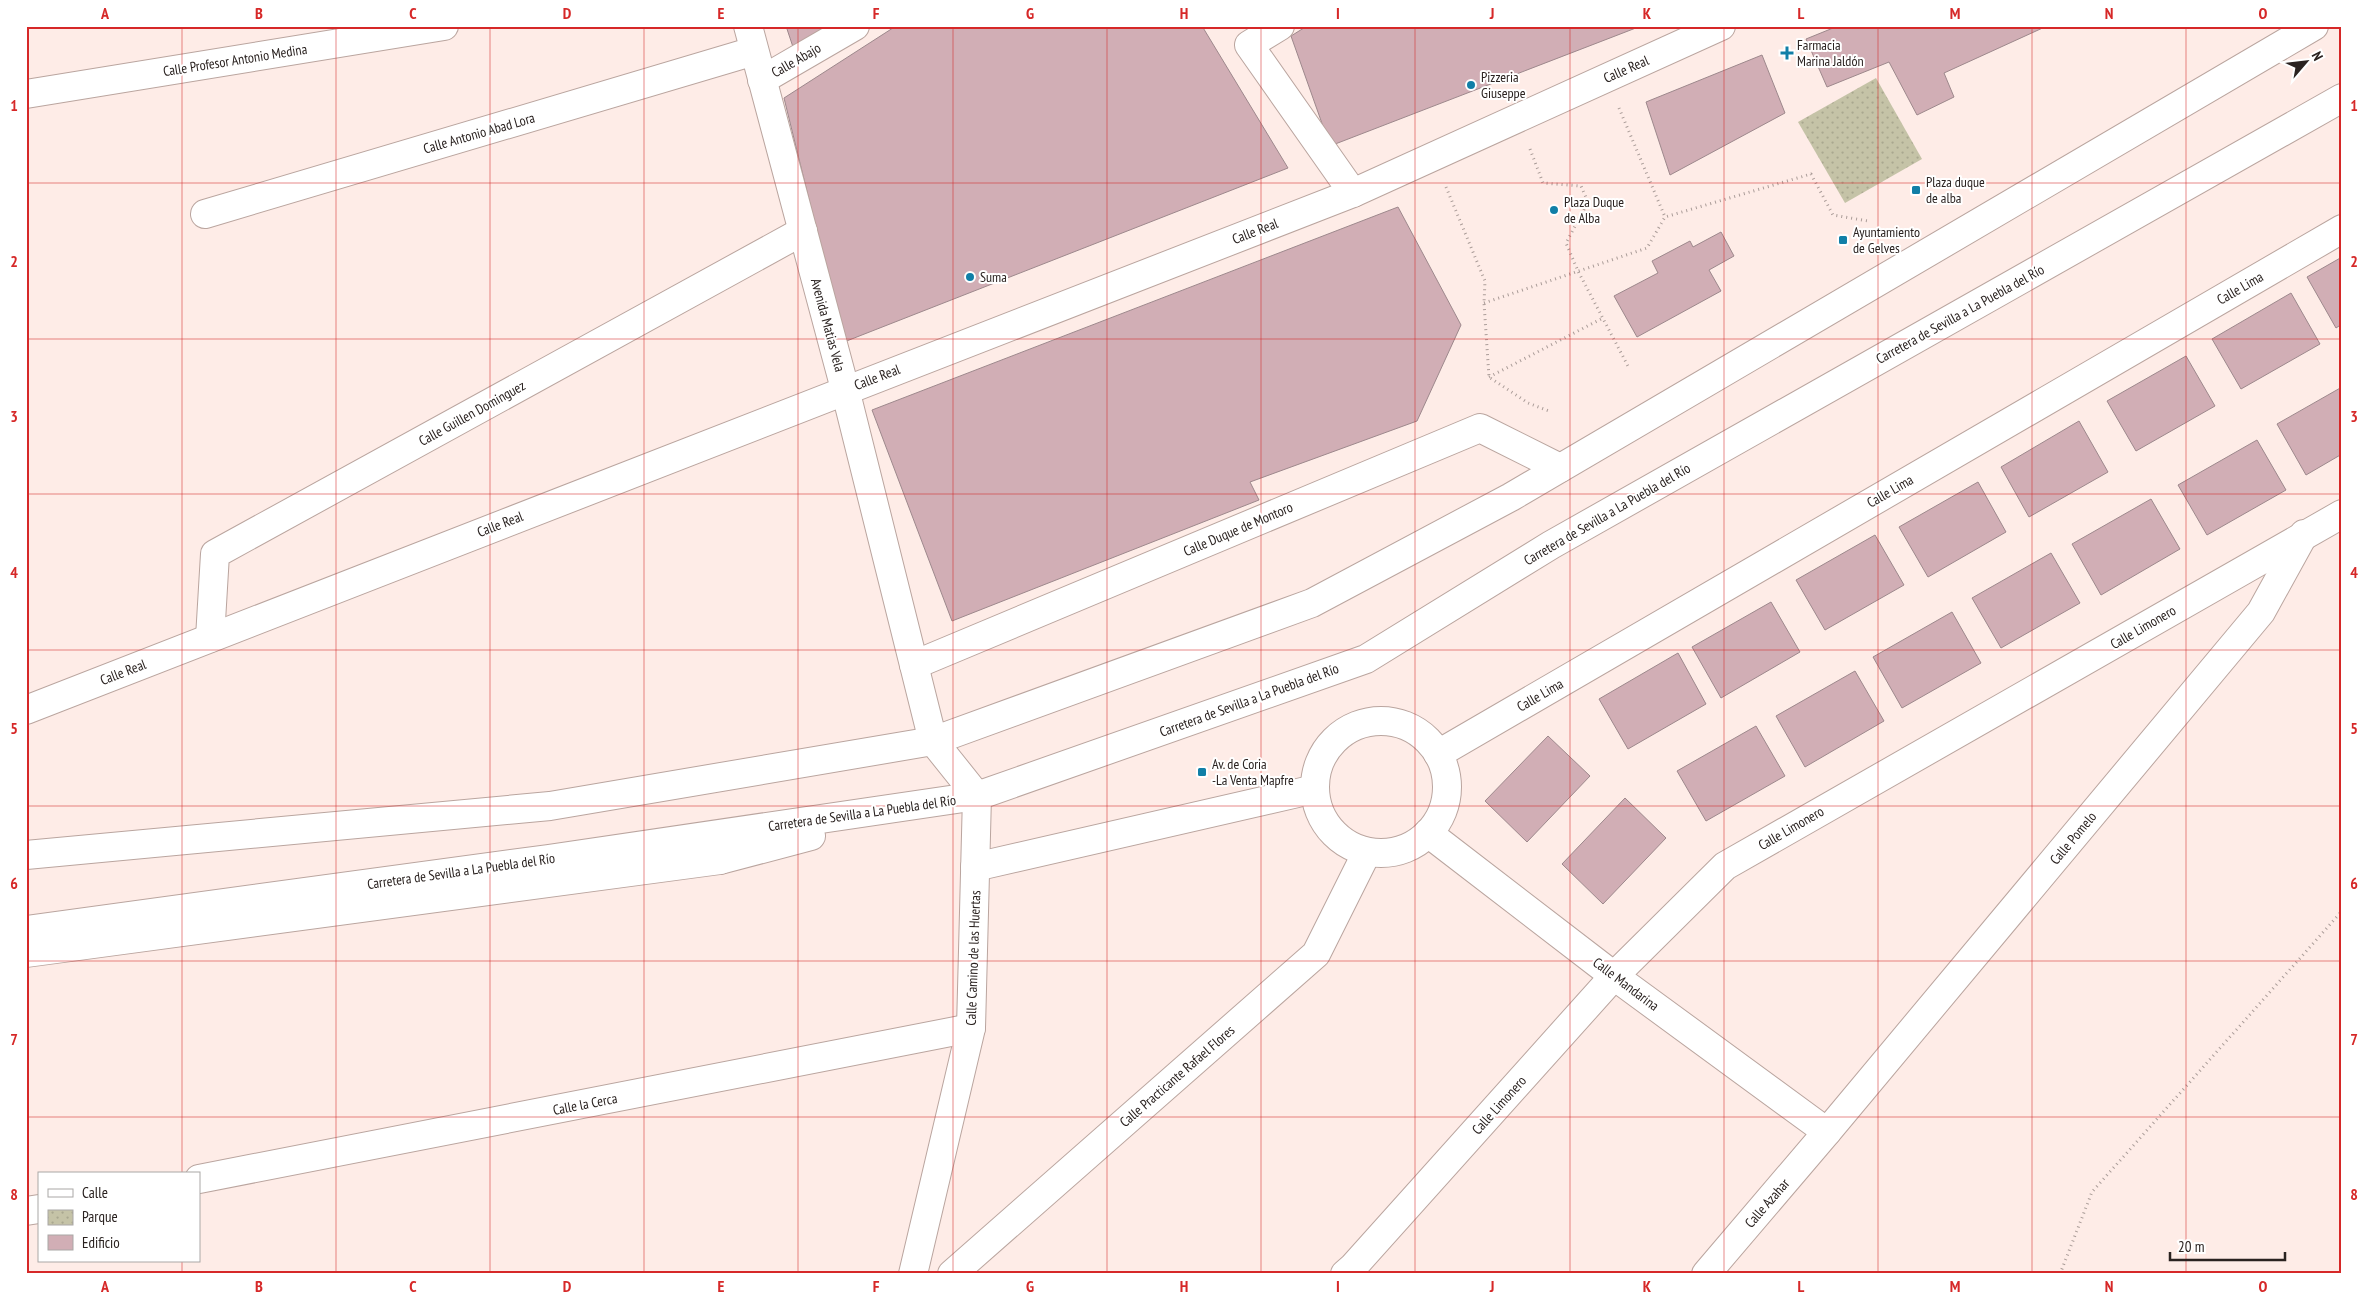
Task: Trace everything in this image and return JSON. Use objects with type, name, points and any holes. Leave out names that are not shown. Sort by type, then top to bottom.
[{"type":"street","name":"Calle Profesor Antonio Medina","points":[[26,94],[444,26]]},
{"type":"street","name":"Calle Abajo","points":[[762,80],[856,26]]},
{"type":"street","points":[[1280,26],[1249,45],[1353,193]]},
{"type":"street","name":"Calle Real","points":[[26,710],[845,389],[1353,193],[1721,26]]},
{"type":"street","points":[[26,854],[550,806],[933,741],[1312,603],[1511,498],[2314,26]]},
{"type":"street","name":"Avenida Matias Vela","points":[[751,39],[845,389],[933,741]]},
{"type":"street","name":"Calle Antonio Abad Lora","points":[[205,214],[751,39]]},
{"type":"street","name":"Carretera de Sevilla a La Puebla del Río","points":[[26,930],[538,860],[977,796],[1366,658],[1552,545],[2342,98]]},
{"type":"street","name":"Calle Lima","points":[[1438,754],[2342,228]]},
{"type":"street","name":"Calle Guillen Dominguez","points":[[210,638],[215,554],[803,231]]},
{"type":"street","name":"Calle Duque de Montoro","points":[[914,665],[1480,428],[1560,468]]},
{"type":"street","name":"Calle Limonero","points":[[1344,1274],[1359,1260],[1614,976],[1725,866],[2342,514]]},
{"type":"street","name":"Calle Pomelo","points":[[1827,1132],[2261,612],[2304,534]]},
{"type":"street","points":[[1384,721],[1405,726],[1424,737],[1438,754],[1446,774],[1446,796],[1440,816],[1428,833],[1410,846],[1389,853],[1367,852],[1347,844],[1330,830],[1319,810],[1315,789],[1318,767],[1328,748],[1343,732],[1363,723],[1384,721]]},
{"type":"street","points":[[933,741],[977,796]]},
{"type":"street","points":[[975,867],[1315,789]]},
{"type":"street","name":"Calle Camino de las Huertas","points":[[913,1274],[971,1028],[977,796]]},
{"type":"street","points":[[26,953],[720,860],[937,802]]},
{"type":"street","name":"Calle Mandarina","points":[[1428,833],[1614,976],[1827,1132]]},
{"type":"street","name":"Calle Practicante Rafael Flores","points":[[952,1274],[1316,954],[1367,852]]},
{"type":"street","name":"Calle la Cerca","points":[[200,1179],[971,1028]]},
{"type":"street","name":"Calle Azahar","points":[[1706,1274],[1827,1132]]},
{"type":"path","points":[[1606,78],[1665,217]]},
{"type":"path","points":[[1519,118],[1542,183],[1581,186],[1588,202],[1566,243],[1578,271],[1629,368]]},
{"type":"path","points":[[1433,156],[1485,281],[1484,303],[1489,377]]},
{"type":"path","points":[[1484,303],[1646,248],[1665,217],[1811,174],[1833,215],[1868,221]]},
{"type":"path","points":[[1489,377],[1603,318]]},
{"type":"path","points":[[1489,377],[1528,403],[1549,411]]},
{"type":"path","points":[[2060,1274],[2092,1192],[2342,911]]},
{"type":"green space","points":[[1876,78],[1922,159],[1845,203],[1798,122]]},
{"type":"building","points":[[786,26],[827,26],[793,47]]},
{"type":"building","points":[[896,26],[1202,26],[1288,168],[844,342],[784,98]]},
{"type":"building","points":[[1307,26],[1641,26],[1330,146],[1291,36]]},
{"type":"building","points":[[1838,26],[2047,26],[1944,73],[1954,97],[1917,115],[1889,62],[1827,87],[1806,39]]},
{"type":"building","points":[[1762,55],[1785,113],[1670,175],[1646,102]]},
{"type":"building","points":[[1398,207],[1461,325],[1417,421],[1250,482],[1259,500],[952,621],[872,410]]},
{"type":"building","points":[[1721,232],[1734,256],[1709,270],[1721,291],[1637,337],[1614,296],[1658,273],[1652,261],[1690,241],[1693,247]]},
{"type":"building","points":[[2342,257],[2342,324],[2336,328],[2307,277]]},
{"type":"building","points":[[2291,293],[2320,344],[2241,389],[2212,339]]},
{"type":"building","points":[[2186,356],[2215,406],[2136,451],[2107,401]]},
{"type":"building","points":[[2342,387],[2342,454],[2306,475],[2277,424]]},
{"type":"building","points":[[2079,421],[2108,472],[2029,517],[2001,467]]},
{"type":"building","points":[[2257,440],[2286,490],[2207,535],[2178,485]]},
{"type":"building","points":[[1978,482],[2006,532],[1928,577],[1899,527]]},
{"type":"building","points":[[2151,499],[2180,549],[2101,595],[2072,544]]},
{"type":"building","points":[[1875,535],[1904,585],[1825,630],[1796,580]]},
{"type":"building","points":[[2051,553],[2080,603],[2001,648],[1972,598]]},
{"type":"building","points":[[1771,602],[1800,652],[1721,698],[1692,647]]},
{"type":"building","points":[[1952,612],[1981,663],[1902,708],[1873,657]]},
{"type":"building","points":[[1678,653],[1706,704],[1628,749],[1599,699]]},
{"type":"building","points":[[1855,671],[1884,721],[1805,767],[1776,716]]},
{"type":"building","points":[[1756,726],[1785,776],[1706,821],[1677,771]]},
{"type":"building","points":[[1548,736],[1590,776],[1527,842],[1485,801]]},
{"type":"building","points":[[1625,798],[1666,838],[1603,904],[1562,864]]},
{"type":"place","name":"Farmacia Marina Jaldón","points":[[1787,53]]},
{"type":"place","name":"Pizzeria Giuseppe","points":[[1471,85]]},
{"type":"place","name":"Plaza duque de alba","points":[[1916,190]]},
{"type":"place","name":"Plaza Duque de Alba","points":[[1554,210]]},
{"type":"place","name":"Ayuntamiento de Gelves","points":[[1843,240]]},
{"type":"place","name":"Suma","points":[[970,277]]},
{"type":"place","name":"Av. de Coria -La Venta Mapfre","points":[[1202,772]]}]
